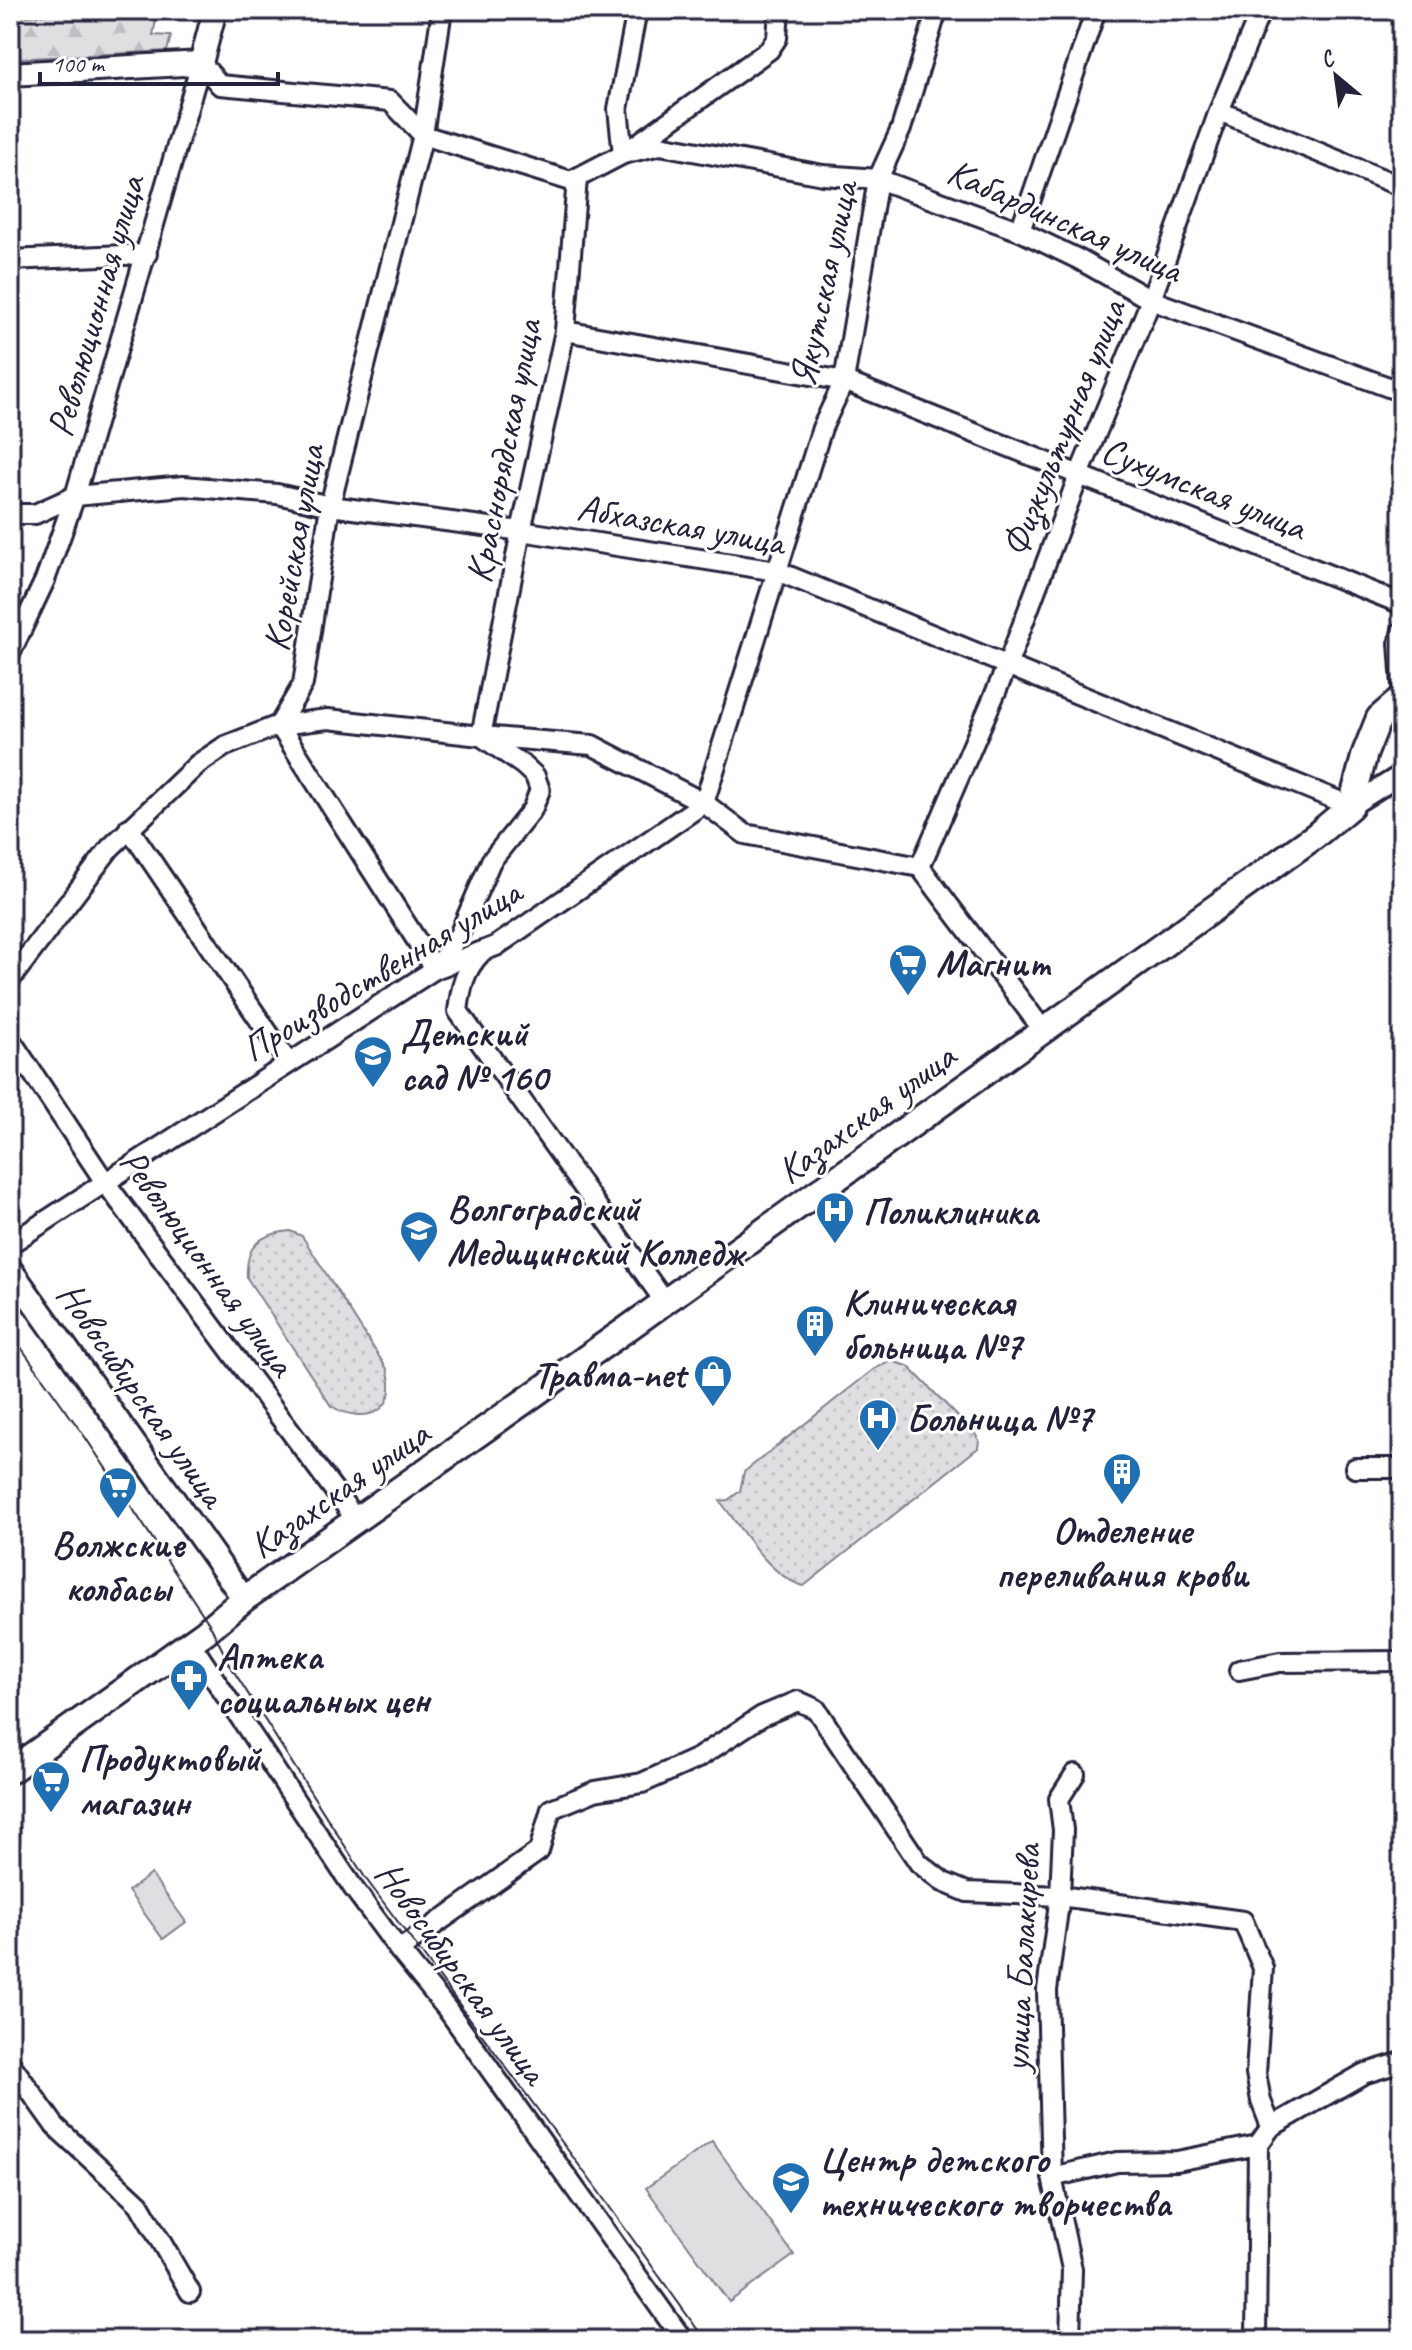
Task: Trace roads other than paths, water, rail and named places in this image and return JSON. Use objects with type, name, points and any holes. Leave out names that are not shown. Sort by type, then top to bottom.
[{"type":"main road","points":[[1351,806],[1365,753],[1379,718],[1402,698]]},
{"type":"main road","name":"Казахская улица","points":[[10,1771],[190,1642],[244,1599],[1315,836],[1351,806]]},
{"type":"street","points":[[201,63],[215,10]]},
{"type":"street","name":"Корейская улица","points":[[279,725],[303,684],[330,506],[423,135],[442,10]]},
{"type":"street","points":[[637,10],[618,109],[623,154],[769,50],[777,38],[779,10]]},
{"type":"street","name":"Якутская улица","points":[[704,803],[822,428],[844,381],[878,179],[901,129],[937,10]]},
{"type":"street","points":[[1020,231],[1096,10]]},
{"type":"street","name":"Физкультурная улица","points":[[920,867],[1007,666],[1079,475],[1151,300],[1219,111],[1261,10]]},
{"type":"street","points":[[10,74],[201,63]]},
{"type":"street","points":[[201,63],[220,85],[390,101],[423,135],[571,181],[577,178]]},
{"type":"street","name":"Революционная улица","points":[[10,654],[45,580],[75,496],[201,63]]},
{"type":"street","points":[[1219,111],[1402,187]]},
{"type":"street","name":"Кабардинская улица","points":[[577,178],[623,154],[660,145],[823,175],[878,179],[1020,231],[1151,300],[1402,392]]},
{"type":"street","name":"Краснорядская улица","points":[[481,736],[521,531],[565,331],[577,178]]},
{"type":"street","points":[[10,260],[147,254]]},
{"type":"street","name":"Сухумская улица","points":[[565,331],[844,381],[1402,604]]},
{"type":"street","name":"Абхазская улица","points":[[10,514],[35,514],[75,496],[184,486],[277,494],[330,506],[521,531],[777,571],[1351,806]]},
{"type":"street","points":[[1401,639],[1402,685]]},
{"type":"street","points":[[10,980],[110,848],[198,764],[225,746],[279,725],[328,719],[592,745],[704,803],[745,834],[920,867],[1043,1030]]},
{"type":"street","points":[[279,725],[435,969],[459,935],[491,861],[532,810],[540,790],[535,776],[523,765],[481,736]]},
{"type":"street","points":[[1351,806],[1402,774]]},
{"type":"street","name":"Производственная улица","points":[[10,1244],[435,969],[496,946],[704,803]]},
{"type":"street","points":[[129,828],[288,1062]]},
{"type":"street","points":[[483,951],[469,965],[461,986],[458,1011],[665,1302]]},
{"type":"street","name":"Революционная улица","points":[[10,1039],[105,1182],[357,1521]]},
{"type":"street","name":"Новосибирская улица","points":[[10,1269],[244,1599]]},
{"type":"street","points":[[1355,1468],[1402,1468]]},
{"type":"street","name":"Новосибирская улица","points":[[190,1642],[354,1889],[447,2009],[683,2340]]},
{"type":"street","points":[[1239,1670],[1280,1662],[1402,1661]]},
{"type":"street","points":[[399,1950],[539,1851],[551,1809],[595,1791],[642,1783],[684,1765],[762,1716],[798,1701],[816,1709],[919,1863],[943,1882],[967,1892],[1060,1896],[1243,1921],[1263,1968],[1256,2073],[1261,2101],[1271,2127]]},
{"type":"street","name":"улица Балакирева","points":[[1070,2340],[1072,2269],[1052,2177],[1047,1990],[1060,1896],[1063,1830],[1059,1799],[1075,1774]]},
{"type":"street","points":[[1256,2340],[1258,2145],[1271,2127],[1363,2074],[1402,2062]]},
{"type":"street","points":[[10,2063],[55,2126],[139,2204],[190,2292]]},
{"type":"street","points":[[1052,2177],[1117,2162],[1177,2161],[1258,2145]]},
{"type":"tram line","points":[[10,1332],[85,1437],[210,1625],[231,1667],[366,1879],[705,2340]]},
{"type":"place","name":"Магнит","points":[[908,997]]},
{"type":"place","name":"Детский сад № 160","points":[[373,1089]]},
{"type":"place","name":"Поликлиника","points":[[835,1245]]},
{"type":"place","name":"Волгоградский Медицинский Колледж","points":[[419,1264]]},
{"type":"place","name":"Клиническая больница №7","points":[[815,1358]]},
{"type":"place","name":"Травма-net","points":[[713,1408]]},
{"type":"place","name":"Больница №7","points":[[878,1452]]},
{"type":"place","name":"Отделение переливания крови","points":[[1122,1506]]},
{"type":"place","name":"Волжские колбасы","points":[[118,1520]]},
{"type":"place","name":"Аптека социальных цен","points":[[189,1712]]},
{"type":"place","name":"Продуктовый магазин","points":[[51,1814]]},
{"type":"place","name":"Центр детского технического творчества","points":[[791,2215]]}]
